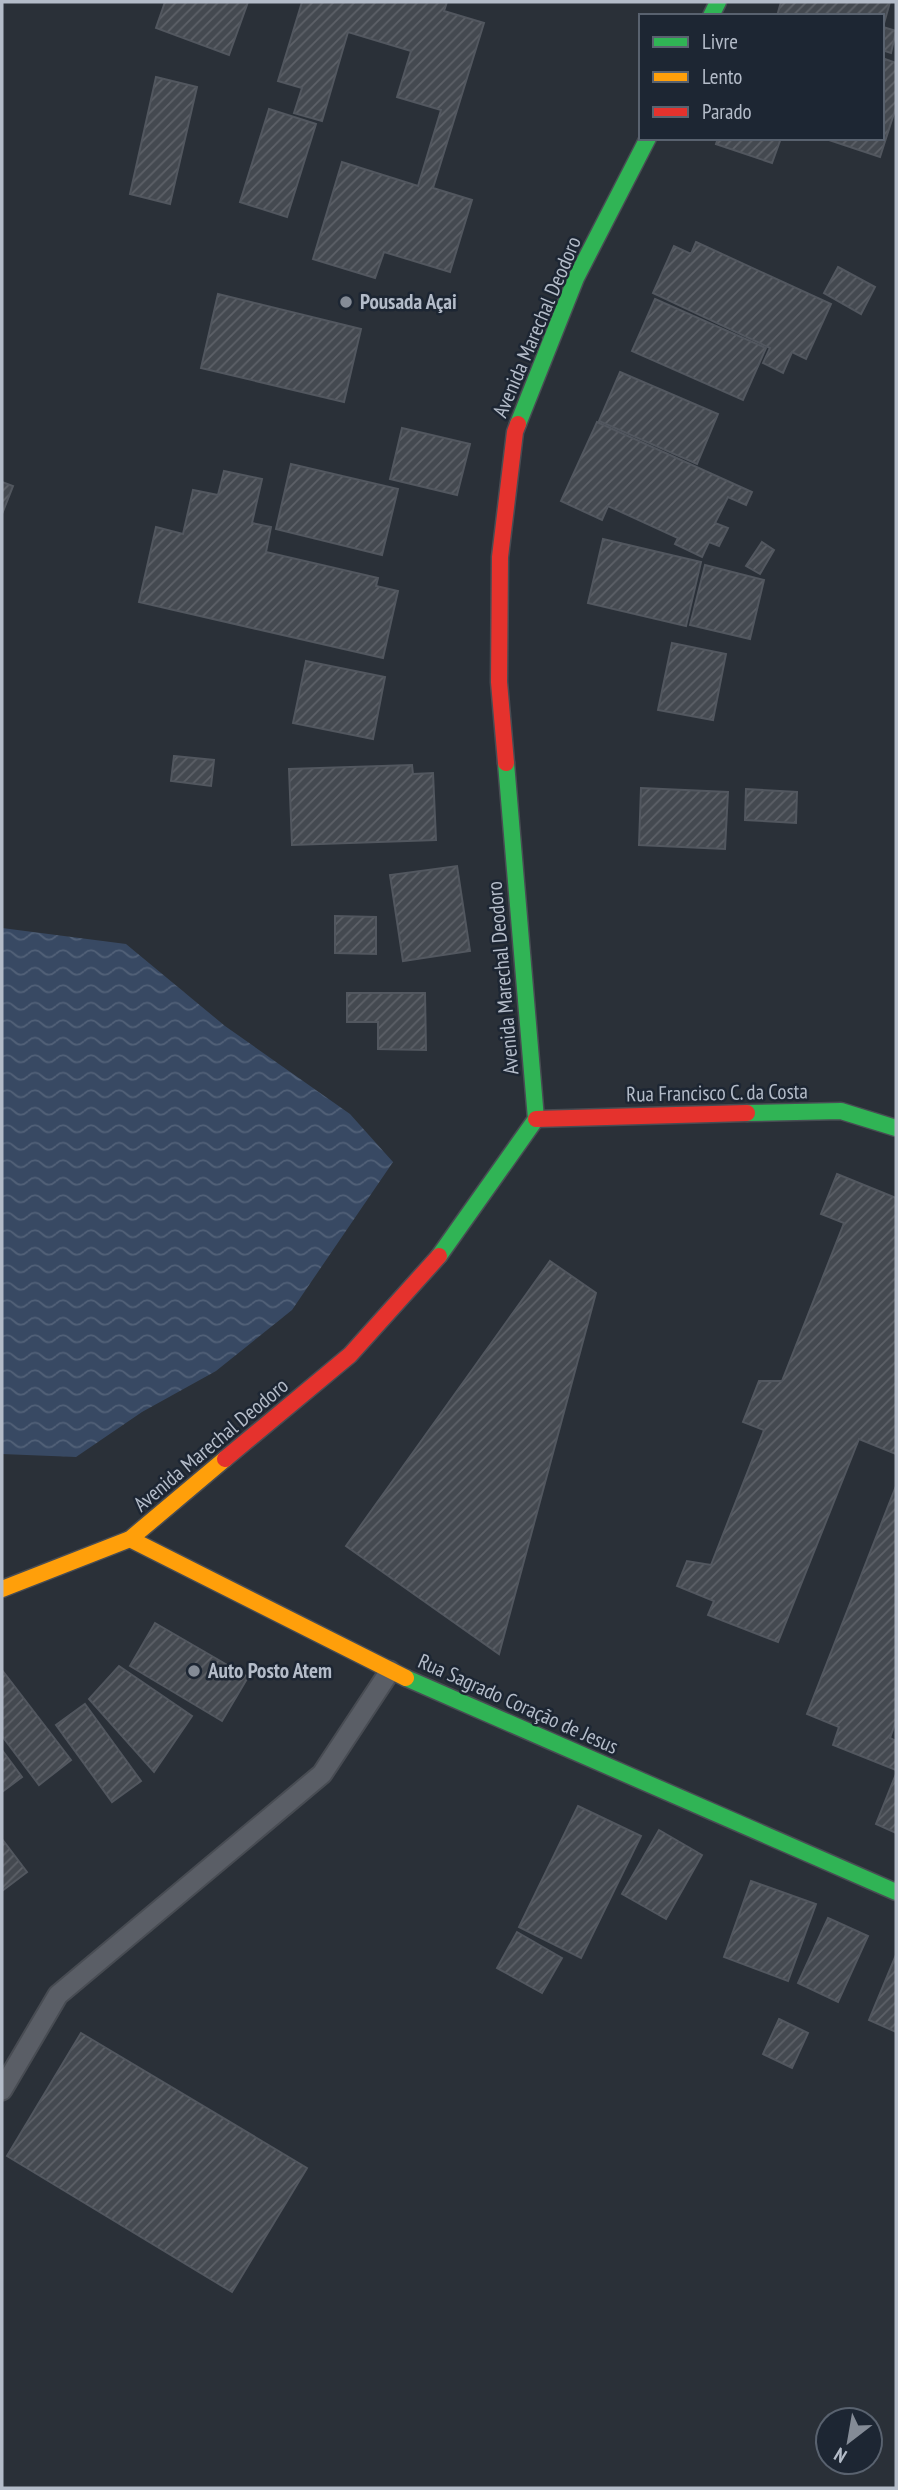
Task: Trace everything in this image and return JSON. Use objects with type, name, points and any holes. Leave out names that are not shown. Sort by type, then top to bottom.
[{"type":"main road","name":"Avenida Marechal Deodoro","points":[[2,1589],[130,1539],[350,1355],[449,1245],[536,1119],[499,682],[500,557],[514,432],[576,278],[647,140]]},
{"type":"main road","name":"Rua Francisco C. da Costa","points":[[536,1119],[841,1111],[896,1128]]},
{"type":"main road","name":"Rua Sagrado Coração de Jesus","points":[[130,1539],[390,1671],[896,1892]]},
{"type":"lane","points":[[2,2090],[58,1995],[322,1774],[390,1671]]},
{"type":"water","points":[[2,928],[126,944],[225,1026],[350,1114],[393,1162],[292,1310],[216,1371],[142,1412],[76,1457],[2,1454]]},
{"type":"building","points":[[165,2],[248,2],[229,55],[156,28]]},
{"type":"building","points":[[302,2],[447,2],[444,11],[484,23],[433,188],[472,200],[450,272],[384,252],[375,278],[313,259],[342,162],[418,186],[441,110],[397,97],[411,51],[348,32],[322,121],[294,113],[302,88],[278,81]]},
{"type":"building","points":[[781,2],[890,2],[884,23],[884,14],[778,14]]},
{"type":"building","points":[[884,27],[896,31],[891,53],[884,51]]},
{"type":"building","points":[[884,59],[896,63],[896,107],[880,157],[829,140],[884,140]]},
{"type":"building","points":[[156,77],[197,87],[170,204],[130,194]]},
{"type":"building","points":[[269,109],[316,124],[287,217],[240,202]]},
{"type":"building","points":[[717,140],[780,140],[772,163],[716,144]]},
{"type":"building","points":[[696,242],[831,304],[806,359],[792,352],[783,373],[763,363],[770,348],[653,293],[674,246],[691,254]]},
{"type":"building","points":[[838,267],[875,287],[861,314],[824,293]]},
{"type":"building","points":[[218,294],[361,329],[344,402],[201,368]]},
{"type":"building","points":[[655,299],[766,348],[743,400],[632,351]]},
{"type":"building","points":[[620,372],[718,414],[697,464],[599,421]]},
{"type":"building","points":[[597,422],[752,492],[746,505],[728,497],[715,523],[728,528],[719,546],[709,542],[702,557],[675,544],[678,538],[608,506],[602,520],[561,501]]},
{"type":"building","points":[[402,428],[470,444],[457,495],[390,479]]},
{"type":"building","points":[[291,464],[398,489],[382,555],[276,529]]},
{"type":"building","points":[[224,471],[262,479],[252,523],[271,527],[266,552],[378,578],[376,586],[398,591],[383,658],[139,602],[156,527],[183,534],[193,490],[218,495]]},
{"type":"building","points":[[2,482],[13,486],[2,514]]},
{"type":"building","points":[[603,539],[701,562],[686,626],[588,603]]},
{"type":"building","points":[[762,542],[774,550],[760,574],[746,566]]},
{"type":"building","points":[[705,565],[764,580],[750,639],[690,625]]},
{"type":"building","points":[[672,643],[726,654],[713,720],[658,710]]},
{"type":"building","points":[[306,661],[385,677],[373,739],[293,723]]},
{"type":"building","points":[[174,756],[214,760],[211,786],[171,781]]},
{"type":"building","points":[[412,765],[413,774],[433,773],[436,840],[292,845],[289,769]]},
{"type":"building","points":[[641,788],[728,792],[725,849],[639,845]]},
{"type":"building","points":[[746,789],[797,792],[796,823],[745,820]]},
{"type":"building","points":[[457,866],[470,951],[403,961],[390,875]]},
{"type":"building","points":[[335,916],[376,917],[376,954],[335,953]]},
{"type":"building","points":[[347,993],[425,993],[426,1050],[378,1049],[378,1022],[347,1022]]},
{"type":"building","points":[[837,1174],[896,1198],[896,1454],[859,1439],[778,1642],[708,1615],[714,1601],[677,1586],[687,1561],[711,1565],[764,1430],[743,1422],[759,1381],[782,1381],[844,1223],[821,1214]]},
{"type":"building","points":[[550,1261],[596,1293],[499,1654],[346,1546]]},
{"type":"building","points":[[896,1486],[896,1721],[890,1738],[896,1741],[896,1770],[833,1745],[839,1727],[807,1714]]},
{"type":"building","points":[[155,1623],[248,1677],[222,1721],[130,1666]]},
{"type":"building","points":[[119,1666],[192,1716],[154,1772],[89,1699]]},
{"type":"building","points":[[2,1670],[71,1760],[39,1785],[2,1736]]},
{"type":"building","points":[[85,1704],[141,1781],[112,1802],[56,1725]]},
{"type":"building","points":[[2,1750],[22,1777],[2,1792]]},
{"type":"building","points":[[896,1774],[896,1833],[876,1824]]},
{"type":"building","points":[[578,1806],[641,1836],[581,1958],[519,1927]]},
{"type":"building","points":[[659,1830],[702,1855],[666,1919],[622,1894]]},
{"type":"building","points":[[2,1839],[27,1872],[2,1891]]},
{"type":"building","points":[[751,1881],[816,1904],[788,1981],[724,1957]]},
{"type":"building","points":[[828,1918],[868,1936],[838,2002],[798,1983]]},
{"type":"building","points":[[517,1932],[562,1958],[542,1993],[497,1968]]},
{"type":"building","points":[[896,1955],[896,2032],[869,2020]]},
{"type":"building","points":[[779,2019],[808,2033],[792,2068],[763,2054]]},
{"type":"building","points":[[81,2033],[307,2168],[232,2292],[7,2156]]},
{"type":"traffic: fast","points":[[712,14],[718,2]]},
{"type":"traffic: fast","points":[[518,424],[576,278],[647,140]]},
{"type":"traffic: fast","points":[[439,1256],[536,1119],[506,763]]},
{"type":"traffic: fast","points":[[747,1113],[841,1111],[896,1128]]},
{"type":"traffic: fast","points":[[406,1678],[896,1892]]},
{"type":"traffic: slow","points":[[2,1589],[130,1539],[225,1459]]},
{"type":"traffic: slow","points":[[130,1539],[406,1678]]},
{"type":"traffic: jam","points":[[506,763],[499,682],[500,557],[518,424]]},
{"type":"traffic: jam","points":[[536,1119],[747,1113]]},
{"type":"traffic: jam","points":[[225,1459],[350,1355],[439,1256]]},
{"type":"place","name":"Pousada Açai","points":[[346,302]]},
{"type":"place","name":"Auto Posto Atem","points":[[194,1671]]}]
